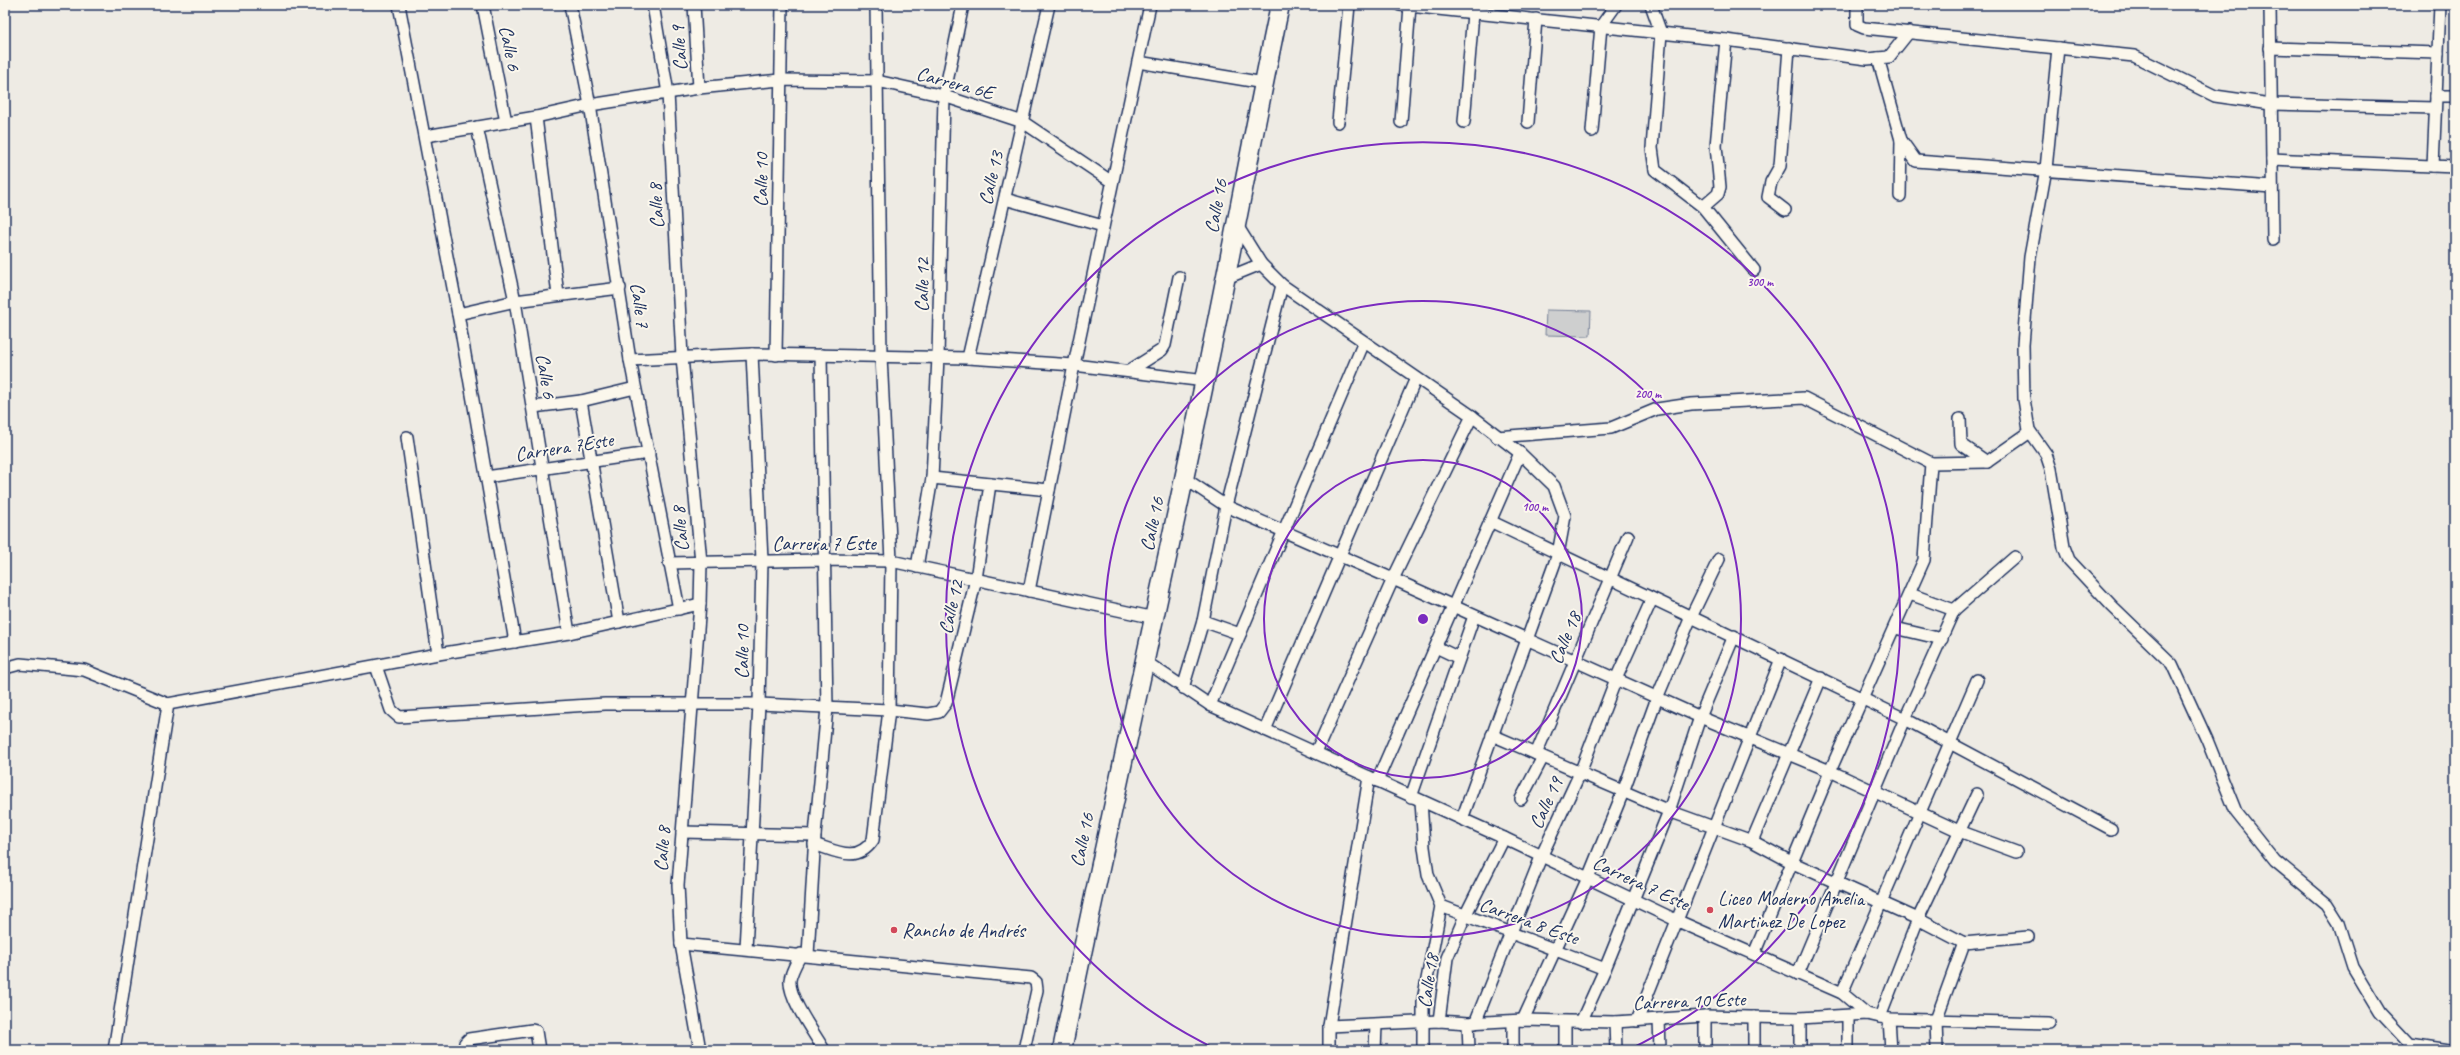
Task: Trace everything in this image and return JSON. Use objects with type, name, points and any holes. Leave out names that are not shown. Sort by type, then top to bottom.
[{"type":"highway","name":"Calle 16","points":[[1062,1050],[1098,869],[1146,662],[1205,381],[1235,222],[1280,5]]},
{"type":"street","points":[[399,5],[426,136],[515,642]]},
{"type":"street","name":"Calle 6","points":[[483,5],[506,122]]},
{"type":"street","name":"Calle 7","points":[[570,5],[590,105],[635,388],[679,609]]},
{"type":"street","name":"Calle 8","points":[[653,5],[668,93],[682,357],[701,562],[700,604],[678,885],[681,944],[700,1050]]},
{"type":"street","name":"Calle 9","points":[[694,5],[699,88]]},
{"type":"street","name":"Calle 10","points":[[776,355],[782,5]]},
{"type":"street","points":[[682,832],[754,834],[815,840],[844,854],[859,854],[866,850],[873,840],[889,710],[891,561],[881,356],[876,5]]},
{"type":"street","name":"Calle 12","points":[[917,567],[932,478],[938,357],[944,96],[963,5]]},
{"type":"street","name":"Calle 13","points":[[968,358],[1049,5]]},
{"type":"street","points":[[1029,591],[1074,365],[1150,5]]},
{"type":"street","points":[[1338,122],[1349,5]]},
{"type":"street","points":[[1592,132],[1601,26],[1616,5]]},
{"type":"street","points":[[1650,5],[1662,33],[1652,160],[1655,170],[1703,207],[1754,270]]},
{"type":"street","points":[[1857,5],[1857,25],[1864,28],[2134,56],[2215,96],[2271,104],[2436,108]]},
{"type":"street","points":[[2270,5],[2273,240]]},
{"type":"street","points":[[2433,166],[2440,5]]},
{"type":"street","points":[[1401,122],[1405,6],[1726,40],[1867,59],[1889,57],[1909,32]]},
{"type":"street","points":[[1464,122],[1473,13]]},
{"type":"street","points":[[1528,122],[1536,20]]},
{"type":"street","points":[[1703,207],[1718,194],[1720,187],[1716,146],[1726,40]]},
{"type":"street","points":[[1785,210],[1768,197],[1771,182],[1780,166],[1789,48]]},
{"type":"street","points":[[2058,48],[2046,169],[2030,257],[2023,345],[2024,399],[2027,425],[2030,432],[2046,454],[2051,469],[2058,500],[2064,547],[2069,560],[2112,606],[2172,664],[2207,740],[2236,812],[2275,861],[2327,904],[2339,922],[2353,967],[2380,1012],[2410,1044],[2449,1050]]},
{"type":"street","points":[[2270,48],[2438,53]]},
{"type":"street","points":[[1878,58],[1901,140],[1900,196]]},
{"type":"street","points":[[1138,62],[1264,83]]},
{"type":"street","name":"Carrera 6E","points":[[426,136],[536,117],[590,105],[699,88],[780,80],[877,82],[944,96],[1022,122],[1112,182]]},
{"type":"street","points":[[2436,96],[2455,96]]},
{"type":"street","points":[[536,117],[558,295]]},
{"type":"street","name":"Calle 6","points":[[477,127],[515,301],[569,634]]},
{"type":"street","points":[[1901,140],[1916,161],[2046,169],[2272,187]]},
{"type":"street","points":[[2272,159],[2455,167]]},
{"type":"street","points":[[1005,199],[1103,226]]},
{"type":"street","points":[[1235,222],[1261,264],[1282,285],[1472,416],[1497,437],[1520,453],[1554,486],[1565,516],[1558,554],[1462,820]]},
{"type":"street","points":[[1224,279],[1261,264]]},
{"type":"street","points":[[1129,371],[1162,350],[1165,345],[1179,277]]},
{"type":"street","points":[[1183,688],[1203,621],[1226,506],[1282,285]]},
{"type":"street","points":[[458,314],[515,301],[620,288]]},
{"type":"street","points":[[1210,705],[1364,342]]},
{"type":"street","points":[[630,360],[752,354],[968,358],[1074,365],[1159,374],[1205,381]]},
{"type":"street","name":"Calle 10","points":[[746,949],[754,834],[759,704],[762,560],[752,354]]},
{"type":"street","points":[[821,355],[827,708],[805,955],[790,978],[790,984],[793,997],[824,1050]]},
{"type":"street","points":[[1265,730],[1416,378]]},
{"type":"street","points":[[533,407],[582,401],[635,388]]},
{"type":"street","points":[[1497,437],[1611,428],[1657,409],[1692,404],[1804,398],[1931,463],[1987,462],[2030,432]]},
{"type":"street","points":[[582,401],[619,622]]},
{"type":"street","points":[[1316,752],[1393,579],[1472,416]]},
{"type":"street","points":[[1960,419],[1961,444],[1987,462]]},
{"type":"street","points":[[407,437],[438,654]]},
{"type":"street","name":"Carrera 7Este","points":[[486,477],[649,453]]},
{"type":"street","points":[[1329,1050],[1329,1026],[1373,779],[1436,647],[1520,453]]},
{"type":"street","points":[[1754,954],[1830,771],[1924,560],[1931,463]]},
{"type":"street","points":[[932,478],[1049,490]]},
{"type":"street","points":[[1184,478],[1226,506],[1283,532],[1393,579],[1700,718],[1830,771],[1959,831],[2016,852]]},
{"type":"street","name":"Calle 12","points":[[889,710],[928,714],[939,712],[946,703],[976,578],[990,484]]},
{"type":"street","points":[[1490,522],[1734,636],[1905,719],[2111,829]]},
{"type":"street","name":"Calle 18","points":[[1521,799],[1575,661],[1628,536]]},
{"type":"street","points":[[1798,974],[1874,791],[1954,610],[2015,557]]},
{"type":"street","points":[[1513,1050],[1518,1020],[1588,878],[1623,792],[1657,698],[1691,617],[1719,559]]},
{"type":"street","name":"Carrera 7 Este","points":[[669,563],[762,560],[891,561],[976,578],[1155,618]]},
{"type":"street","points":[[1910,594],[1954,610]]},
{"type":"street","name":"Calle 19","points":[[1469,1050],[1472,1023],[1541,857],[1580,773],[1616,679],[1652,598]]},
{"type":"street","points":[[5,668],[20,664],[84,670],[168,704],[348,672],[438,654],[569,634],[700,604]]},
{"type":"street","points":[[1423,1050],[1423,1000],[1433,955],[1441,906],[1428,875],[1416,799],[1459,658],[1474,616]]},
{"type":"street","points":[[1203,621],[1240,634]]},
{"type":"street","points":[[1895,628],[1942,639]]},
{"type":"street","points":[[1581,1022],[1605,969],[1669,811],[1700,718],[1734,636]]},
{"type":"street","points":[[1436,647],[1459,658]]},
{"type":"street","points":[[1637,1021],[1781,659]]},
{"type":"street","name":"Carrera 7 Este","points":[[1146,662],[1210,705],[1504,838],[1541,857],[1678,921],[1842,993],[1867,1014]]},
{"type":"street","points":[[376,666],[391,710],[399,717],[605,704],[759,704],[889,710]]},
{"type":"street","points":[[1752,841],[1821,678]]},
{"type":"street","points":[[1842,993],[1977,680]]},
{"type":"street","points":[[114,1050],[168,704]]},
{"type":"street","points":[[1492,735],[1669,811],[1752,841],[1836,884],[1918,919],[1964,943],[2028,937]]},
{"type":"street","points":[[1891,1050],[1885,1018],[1918,919],[1977,794]]},
{"type":"street","name":"Calle 18","points":[[1439,1021],[1447,958],[1464,916],[1504,838]]},
{"type":"street","name":"Carrera 8 Este","points":[[1441,906],[1605,969]]},
{"type":"street","points":[[1937,1050],[1936,1020],[1964,943]]},
{"type":"street","points":[[681,944],[746,949],[1031,978],[1036,982],[1037,990],[1024,1050]]},
{"type":"street","points":[[1433,955],[1447,958]]},
{"type":"street","name":"Carrera 10 Este","points":[[1329,1026],[1439,1021],[1472,1023],[1518,1020],[1615,1022],[1705,1016],[1800,1018],[1867,1014],[1885,1018],[2049,1024]]},
{"type":"street","points":[[1705,1016],[1705,1050]]},
{"type":"street","points":[[1848,1016],[1848,1050]]},
{"type":"street","points":[[1754,1017],[1754,1050]]},
{"type":"street","points":[[1800,1018],[1800,1050]]},
{"type":"street","points":[[1659,1019],[1660,1050]]},
{"type":"street","points":[[1565,1022],[1565,1050]]},
{"type":"street","points":[[1615,1022],[1616,1050]]},
{"type":"street","points":[[1376,1025],[1376,1050]]},
{"type":"street","points":[[468,1050],[465,1043],[469,1040],[532,1030],[537,1034],[539,1050]]},
{"type":"shaded area","points":[[1546,310],[1591,311],[1590,336],[1545,335]]},
{"type":"place","name":"Liceo Moderno Amelia Martinez De Lopez","points":[[1710,910]]},
{"type":"place","name":"Rancho de Andrés","points":[[894,930]]}]
